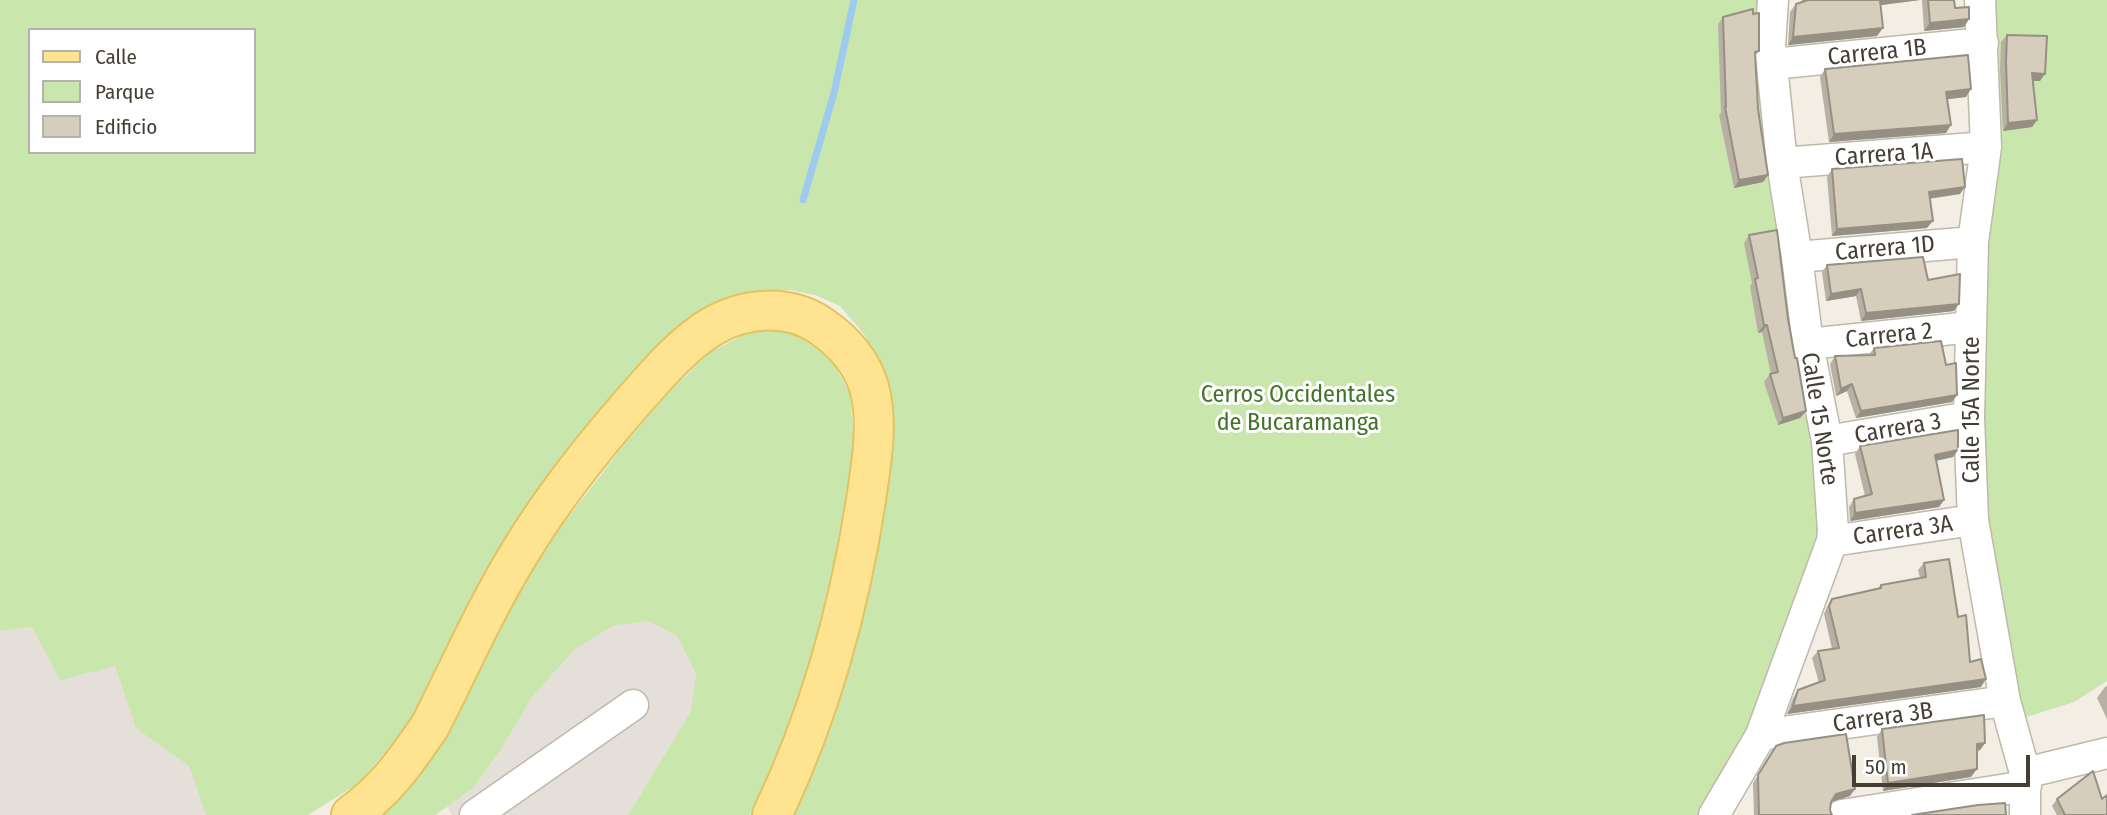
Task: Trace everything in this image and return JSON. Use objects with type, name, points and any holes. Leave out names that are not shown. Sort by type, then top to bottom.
[{"type":"main road","points":[[351,815],[372,799],[415,748],[430,726],[520,551],[565,486],[660,370],[713,326],[751,312],[784,311],[812,320],[836,337],[855,357],[869,387],[873,423],[870,474],[851,587],[813,719],[772,815]]},
{"type":"street","name":"Calle 15 Norte","points":[[1714,815],[1761,735],[1832,541],[1833,531],[1827,441],[1808,344],[1782,163],[1770,46],[1773,0]]},
{"type":"street","name":"Calle 15A Norte","points":[[1980,0],[1986,147],[1973,242],[1969,417],[1973,520],[2005,701],[2025,792],[2045,815]]},
{"type":"street","name":"Carrera 1B","points":[[1772,64],[1983,43]]},
{"type":"street","name":"Carrera 1A","points":[[1782,163],[1986,147]]},
{"type":"street","name":"Carrera 1D","points":[[1797,257],[1973,242]]},
{"type":"street","name":"Carrera 2","points":[[1808,344],[1971,327]]},
{"type":"street","name":"Carrera 3","points":[[1827,441],[1969,417]]},
{"type":"street","name":"Carrera 3A","points":[[1832,541],[1973,520]]},
{"type":"street","name":"Carrera 3B","points":[[1761,735],[2005,701]]},
{"type":"street","points":[[475,815],[633,705]]},
{"type":"street","points":[[1842,815],[2025,792],[2107,753]]},
{"type":"shaded area","points":[[648,621],[677,636],[696,674],[691,711],[628,815],[452,815],[447,807],[473,788],[500,751],[532,697],[575,649],[613,626]]},
{"type":"shaded area","points":[[32,627],[115,666],[136,727],[189,766],[206,815],[0,815],[0,631]]},
{"type":"green space","name":"Cerros Occidentales de Bucaramanga","points":[[0,0],[1768,0],[1829,531],[1755,730],[1706,815],[790,815],[817,759],[852,659],[874,571],[890,429],[881,368],[864,334],[840,306],[815,295],[790,290],[729,296],[691,317],[419,712],[359,783],[308,815],[206,815],[189,766],[136,728],[115,666],[60,680],[32,627],[0,631]]},
{"type":"green space","points":[[1984,0],[2107,0],[2107,681],[2074,702],[2020,719],[1985,517],[1979,414]]},
{"type":"green space","points":[[765,328],[788,331],[809,342],[834,363],[850,394],[854,447],[827,604],[796,717],[750,815],[628,815],[691,711],[696,674],[677,636],[648,621],[613,626],[575,649],[532,697],[500,751],[473,788],[447,807],[435,815],[381,815],[432,759],[512,603],[553,537],[624,445],[670,391],[709,353],[743,335]]},
{"type":"building","points":[[1808,0],[1880,0],[1883,28],[1793,37],[1796,4]]},
{"type":"building","points":[[1928,0],[1954,0],[1955,8],[1969,7],[1969,19],[1930,23]]},
{"type":"building","points":[[1753,9],[1753,14],[1759,13],[1759,51],[1755,52],[1758,109],[1768,175],[1739,180],[1725,107],[1723,17]]},
{"type":"building","points":[[2007,35],[2047,36],[2045,74],[2032,73],[2037,120],[2008,123]]},
{"type":"building","points":[[1968,55],[1971,89],[1946,92],[1951,125],[1834,134],[1825,69]]},
{"type":"building","points":[[1962,159],[1965,187],[1929,192],[1933,221],[1837,229],[1832,169]]},
{"type":"building","points":[[1777,230],[1788,319],[1806,411],[1783,418],[1770,374],[1778,372],[1767,325],[1764,325],[1749,235]]},
{"type":"building","points":[[1923,257],[1928,280],[1960,274],[1959,304],[1866,313],[1861,289],[1831,294],[1827,265]]},
{"type":"building","points":[[1941,341],[1946,365],[1956,363],[1957,395],[1861,411],[1852,384],[1841,389],[1835,356],[1875,355],[1874,348]]},
{"type":"building","points":[[1958,430],[1958,450],[1935,455],[1944,500],[1855,513],[1854,499],[1872,494],[1860,446]]},
{"type":"building","points":[[1949,559],[1958,617],[1966,615],[1970,662],[1981,659],[1986,679],[1793,706],[1798,690],[1825,680],[1818,651],[1839,648],[1829,606],[1832,599],[1881,588],[1881,585],[1926,577],[1924,563]]},
{"type":"building","points":[[1984,715],[1985,743],[1977,744],[1977,769],[1888,783],[1882,729]]},
{"type":"building","points":[[1846,734],[1855,789],[1836,794],[1831,802],[1832,815],[1759,815],[1758,775],[1776,746]]},
{"type":"building","points":[[2093,771],[2102,799],[2107,795],[2107,815],[2065,815],[2057,799]]},
{"type":"building","points":[[2005,803],[2006,815],[1912,815],[1978,805]]},
{"type":"waterway","points":[[803,200],[834,93],[854,0]]}]
